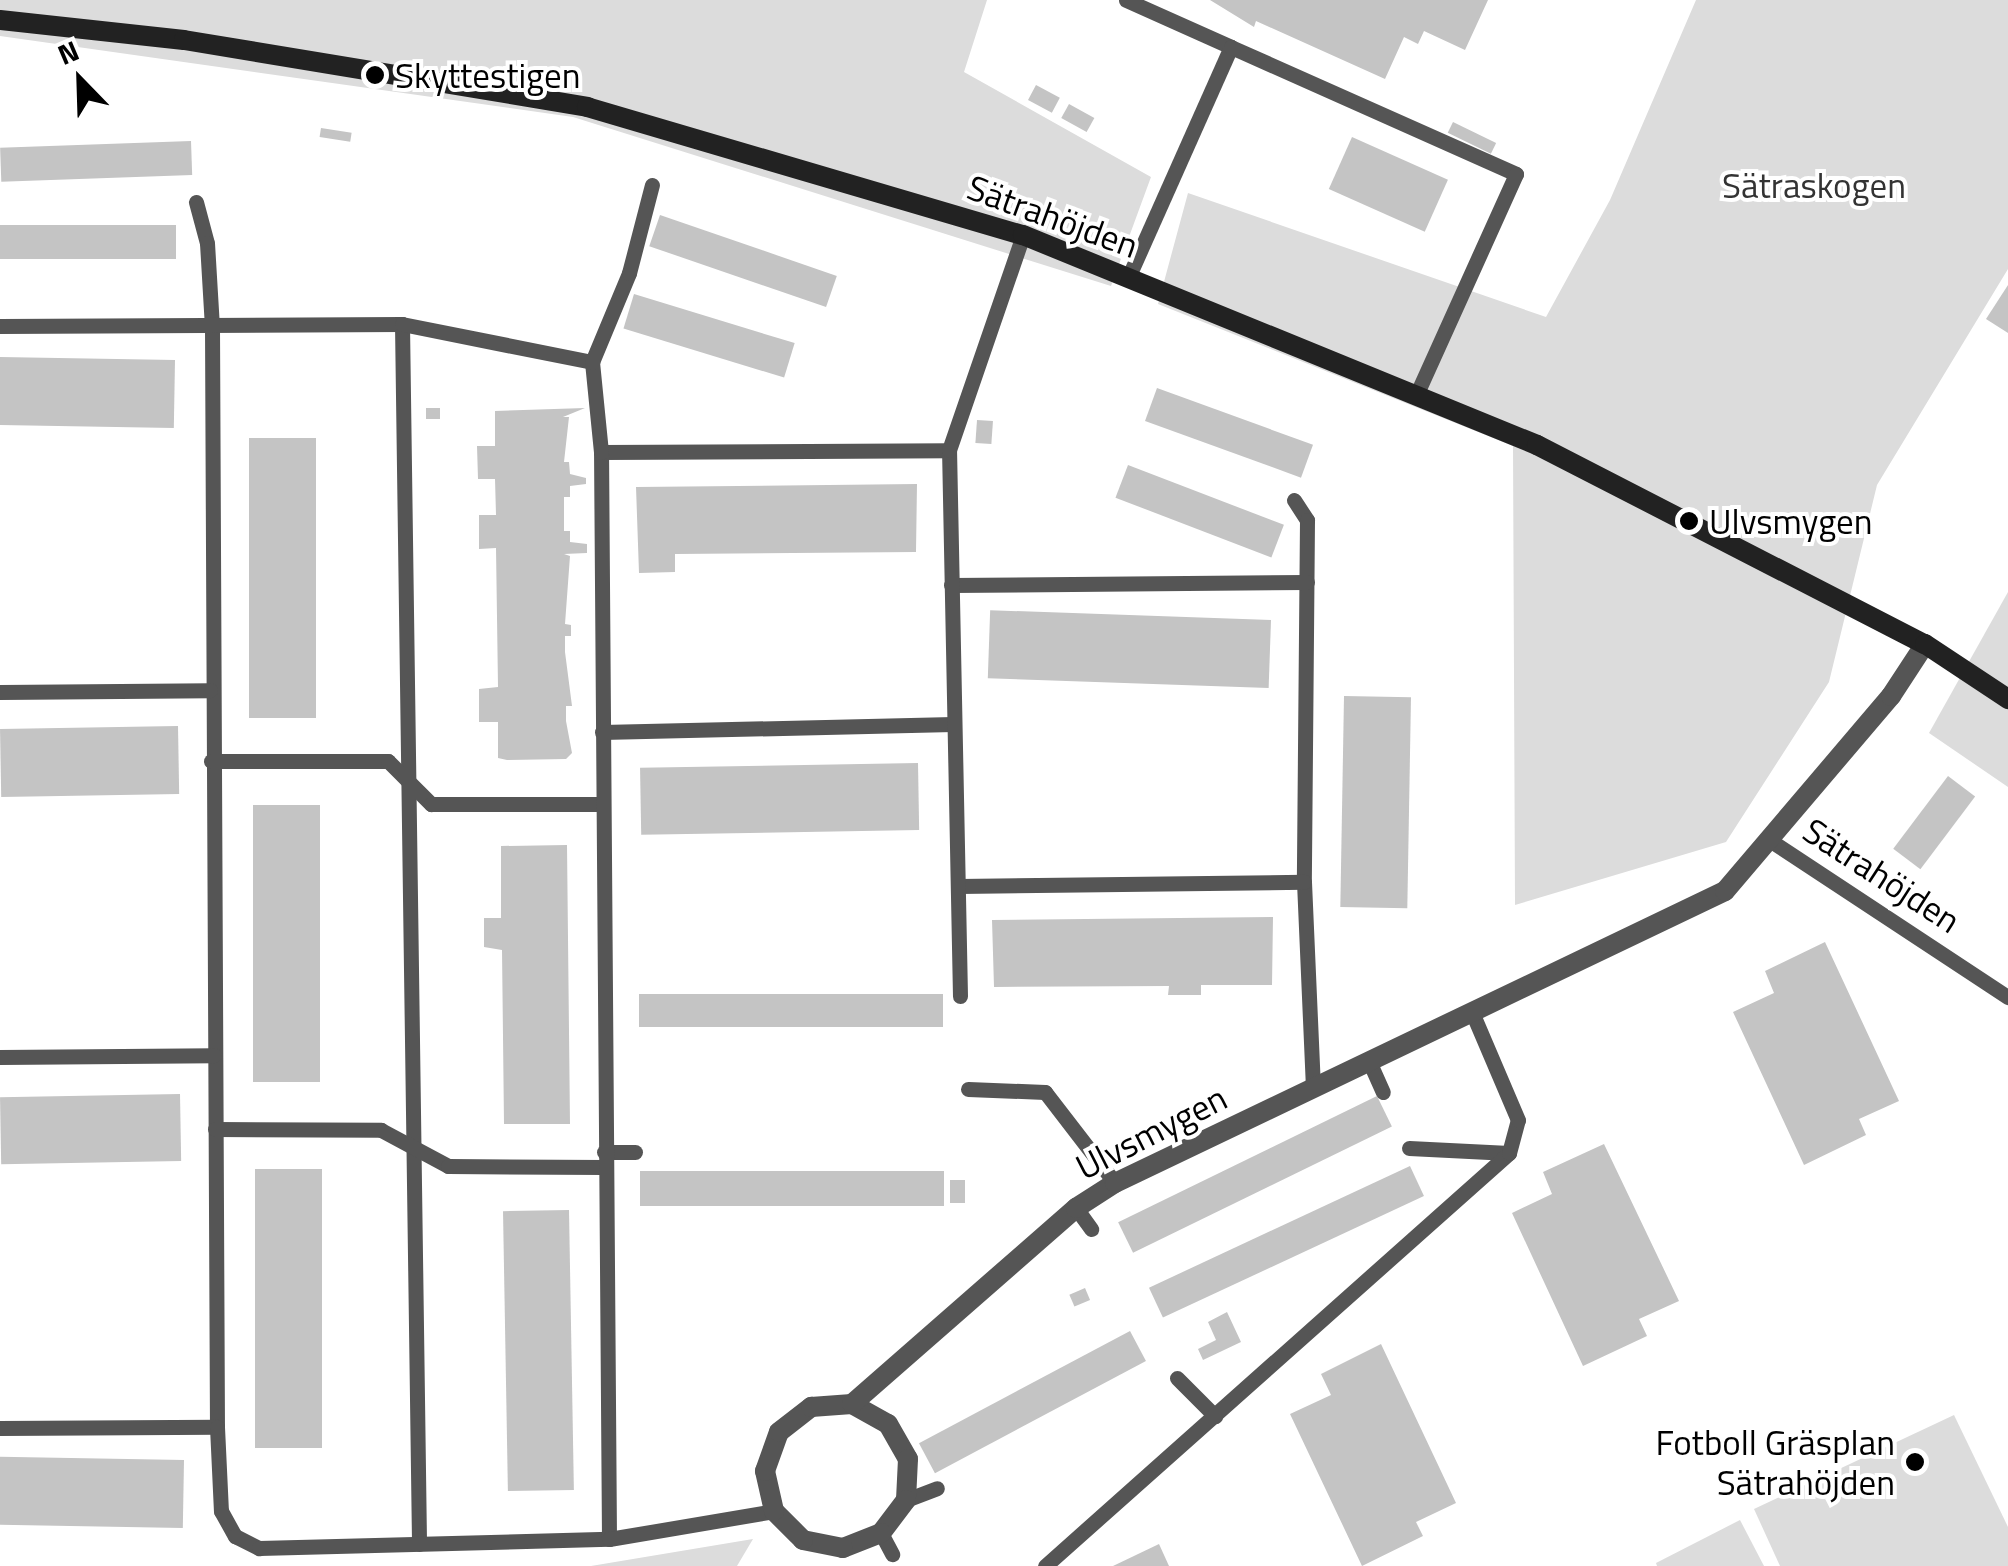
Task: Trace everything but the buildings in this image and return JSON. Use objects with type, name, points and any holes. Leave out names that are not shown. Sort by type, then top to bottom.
[{"type":"street","name":"Sätrahöjden","points":[[0,20],[184,40],[587,107],[1023,234],[1537,445],[1925,644],[2008,699]]},
{"type":"street","name":"Ulvsmygen","points":[[852,1404],[1076,1208],[1115,1183],[1725,891],[1891,696],[1925,644]]},
{"type":"street","points":[[852,1404],[888,1424],[908,1460],[906,1500],[881,1533],[843,1548],[803,1540],[774,1511],[764,1470],[779,1432],[812,1407],[852,1404]]},
{"type":"lane","points":[[1126,0],[1516,174],[1416,395]]},
{"type":"lane","points":[[1128,278],[1232,48]]},
{"type":"lane","points":[[610,1539],[601,452],[592,362],[629,273],[652,185]]},
{"type":"lane","points":[[196,202],[207,243],[212,328],[210,690],[221,1511],[236,1536],[259,1548],[610,1539],[774,1511]]},
{"type":"lane","points":[[960,996],[949,450],[1023,234]]},
{"type":"lane","points":[[0,326],[212,328],[402,324],[592,362]]},
{"type":"lane","points":[[402,324],[410,1144],[420,1544]]},
{"type":"lane","points":[[601,452],[949,450]]},
{"type":"lane","points":[[1294,500],[1308,520],[1304,882],[1313,1088]]},
{"type":"lane","points":[[952,585],[1307,582]]},
{"type":"lane","points":[[0,692],[210,690]]},
{"type":"lane","points":[[602,732],[953,724]]},
{"type":"lane","points":[[211,761],[388,761],[431,804],[601,804]]},
{"type":"lane","name":"Sätrahöjden","points":[[1771,840],[2008,997]]},
{"type":"lane","points":[[959,886],[1304,882]]},
{"type":"lane","points":[[1045,1566],[1509,1153],[1518,1120],[1472,1012]]},
{"type":"lane","points":[[0,1058],[214,1055]]},
{"type":"lane","points":[[1369,1061],[1383,1092]]},
{"type":"lane","points":[[968,1089],[1045,1092],[1115,1183]]},
{"type":"lane","points":[[215,1129],[382,1130],[448,1166],[604,1159],[635,1152]]},
{"type":"lane","points":[[1409,1148],[1509,1153]]},
{"type":"lane","points":[[1076,1208],[1091,1229]]},
{"type":"lane","points":[[1177,1378],[1215,1416]]},
{"type":"lane","points":[[0,1428],[217,1426]]},
{"type":"lane","points":[[906,1500],[937,1488]]},
{"type":"lane","points":[[881,1533],[892,1554]]},
{"type":"green space","points":[[0,0],[987,0],[964,72],[1151,177],[1111,286],[573,117],[0,36]]},
{"type":"green space","name":"Sätraskogen","points":[[1696,0],[2008,0],[2008,269],[1877,485],[1829,682],[1726,842],[1515,905],[1513,446],[1158,304],[1188,193],[1546,317],[1610,200]]},
{"type":"green space","points":[[2008,592],[2008,787],[1929,733]]},
{"type":"green space","name":"Fotboll Gräsplan Sätrahöjden","points":[[1954,1415],[2008,1527],[2008,1566],[1780,1566],[1754,1509]]},
{"type":"green space","points":[[1740,1520],[1764,1566],[1657,1566],[1656,1563]]},
{"type":"green space","points":[[753,1539],[737,1566],[591,1566]]},
{"type":"place","name":"Skyttestigen","points":[[375,75]]},
{"type":"place","name":"Ulvsmygen","points":[[1689,521]]},
{"type":"place","name":"Fotboll Gräsplan Sätrahöjden","points":[[1915,1462]]}]
